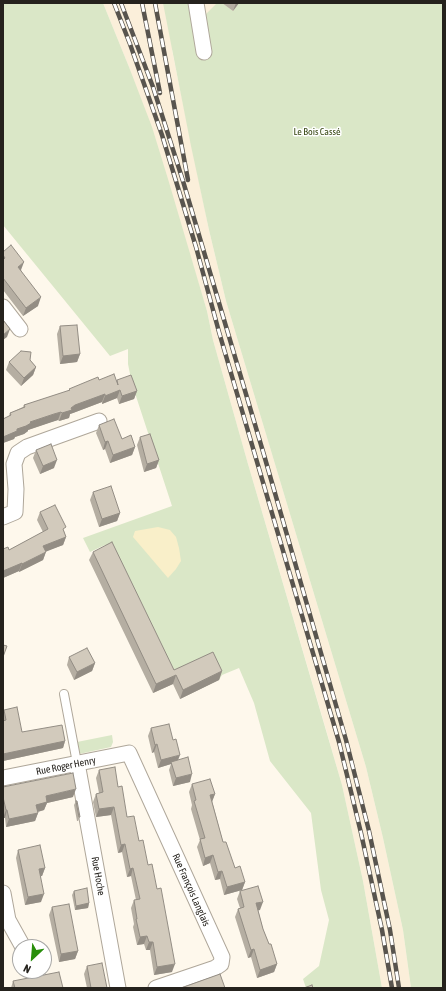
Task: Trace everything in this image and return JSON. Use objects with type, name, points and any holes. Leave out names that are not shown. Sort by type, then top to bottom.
[{"type":"street","points":[[196,3],[204,52]]},
{"type":"street","points":[[3,307],[20,329]]},
{"type":"street","points":[[3,517],[15,512],[16,485],[14,464],[18,453],[27,448],[99,421]]},
{"type":"street","name":"Rue Roger Henry","points":[[3,778],[129,753]]},
{"type":"street","name":"Rue François Langlais","points":[[129,753],[222,957],[221,964],[215,968],[156,988]]},
{"type":"street","name":"Rue Hoche","points":[[77,763],[118,988]]},
{"type":"street","points":[[3,894],[8,920],[19,939]]},
{"type":"lane","points":[[64,694],[77,763]]},
{"type":"shaded area","points":[[103,3],[266,3],[172,50],[209,230],[226,301],[366,767],[403,930],[411,988],[382,988],[363,881],[342,785],[248,464],[213,340],[207,311],[129,67]]},
{"type":"green space","points":[[3,3],[103,3],[129,67],[152,127],[168,179],[207,311],[213,340],[248,464],[342,785],[363,881],[382,988],[306,988],[303,979],[319,966],[329,920],[321,890],[311,813],[270,761],[254,703],[239,668],[222,675],[219,680],[209,661],[170,679],[105,545],[90,552],[83,538],[172,506],[132,384],[128,364],[128,349],[110,356],[3,225]]},
{"type":"green space","name":"Le Bois Cassé","points":[[163,3],[190,3],[205,15],[217,3],[222,3],[233,11],[239,3],[443,3],[443,988],[411,988],[403,930],[366,767],[226,301],[191,146]]},
{"type":"green space","points":[[112,735],[113,742],[111,747],[79,754],[77,742]]},
{"type":"sand","points":[[158,527],[170,530],[176,537],[179,548],[181,561],[168,578],[133,537],[135,531]]},
{"type":"building","points":[[11,245],[24,262],[18,267],[41,297],[26,308],[3,278],[3,260],[5,258],[3,252]]},
{"type":"building","points":[[3,320],[10,329],[3,335]]},
{"type":"building","points":[[77,325],[80,354],[63,356],[60,326]]},
{"type":"building","points":[[21,351],[31,352],[30,360],[36,367],[24,378],[9,362]]},
{"type":"building","points":[[114,374],[118,385],[117,380],[131,375],[137,391],[122,396],[120,390],[105,396],[105,394],[75,405],[71,408],[72,410],[30,422],[31,423],[26,426],[17,429],[17,431],[3,437],[3,419],[11,415],[10,413],[25,407],[24,405],[70,390],[69,389],[98,377],[99,380]]},
{"type":"building","points":[[114,419],[122,439],[131,435],[135,447],[113,455],[108,441],[105,442],[99,425]]},
{"type":"building","points":[[150,434],[159,460],[147,464],[140,437]]},
{"type":"building","points":[[51,444],[57,460],[43,466],[36,450]]},
{"type":"building","points":[[111,486],[120,513],[102,519],[93,492]]},
{"type":"building","points":[[55,505],[66,527],[63,529],[66,537],[43,546],[46,552],[22,564],[3,571],[3,549],[8,547],[9,550],[48,529],[40,512]]},
{"type":"building","points":[[112,542],[174,670],[213,652],[222,671],[183,690],[176,675],[156,684],[93,552]]},
{"type":"building","points":[[3,645],[7,646],[3,657]]},
{"type":"building","points":[[87,648],[95,663],[77,672],[69,657]]},
{"type":"building","points":[[17,707],[22,732],[62,725],[65,741],[3,754],[3,721],[6,720],[4,710]]},
{"type":"building","points":[[169,724],[173,740],[176,739],[180,755],[161,760],[157,744],[155,745],[151,728]]},
{"type":"building","points":[[188,757],[192,774],[176,778],[171,762]]},
{"type":"building","points":[[115,767],[118,787],[122,786],[127,817],[134,816],[139,841],[143,840],[148,865],[152,864],[157,889],[161,888],[175,964],[157,967],[153,942],[149,942],[147,936],[140,937],[134,900],[140,899],[133,868],[130,869],[125,844],[121,845],[114,807],[99,809],[96,794],[103,792],[99,770]]},
{"type":"building","points":[[73,773],[76,789],[46,796],[47,802],[36,805],[38,813],[9,819],[3,797],[3,787]]},
{"type":"building","points":[[210,779],[215,794],[210,795],[223,842],[226,842],[235,868],[240,866],[245,882],[227,887],[222,871],[218,872],[213,855],[205,858],[200,839],[205,838],[194,801],[196,800],[192,784]]},
{"type":"building","points":[[77,801],[80,817],[79,817]]},
{"type":"building","points":[[40,845],[45,868],[39,869],[44,894],[28,897],[18,850]]},
{"type":"building","points":[[258,886],[263,902],[256,903],[263,929],[269,944],[271,944],[277,964],[260,970],[254,949],[251,950],[238,909],[244,907],[240,891]]},
{"type":"building","points":[[87,888],[89,903],[76,906],[74,891]]},
{"type":"building","points":[[69,904],[78,951],[61,954],[52,907]]},
{"type":"building","points":[[102,963],[107,988],[91,988],[87,966]]},
{"type":"building","points":[[59,972],[63,988],[15,988],[13,981],[23,979],[52,979],[52,973]]},
{"type":"building","points":[[220,974],[225,988],[181,988]]},
{"type":"building","points":[[312,985],[313,988],[304,988]]},
{"type":"railway","points":[[114,3],[162,135],[196,247],[219,332],[339,742],[382,930],[392,988]]},
{"type":"railway","points":[[121,3],[153,87],[183,181],[346,740],[369,831],[390,930],[399,988]]},
{"type":"railway","points":[[142,3],[160,93]]},
{"type":"railway","points":[[155,3],[188,180]]}]
